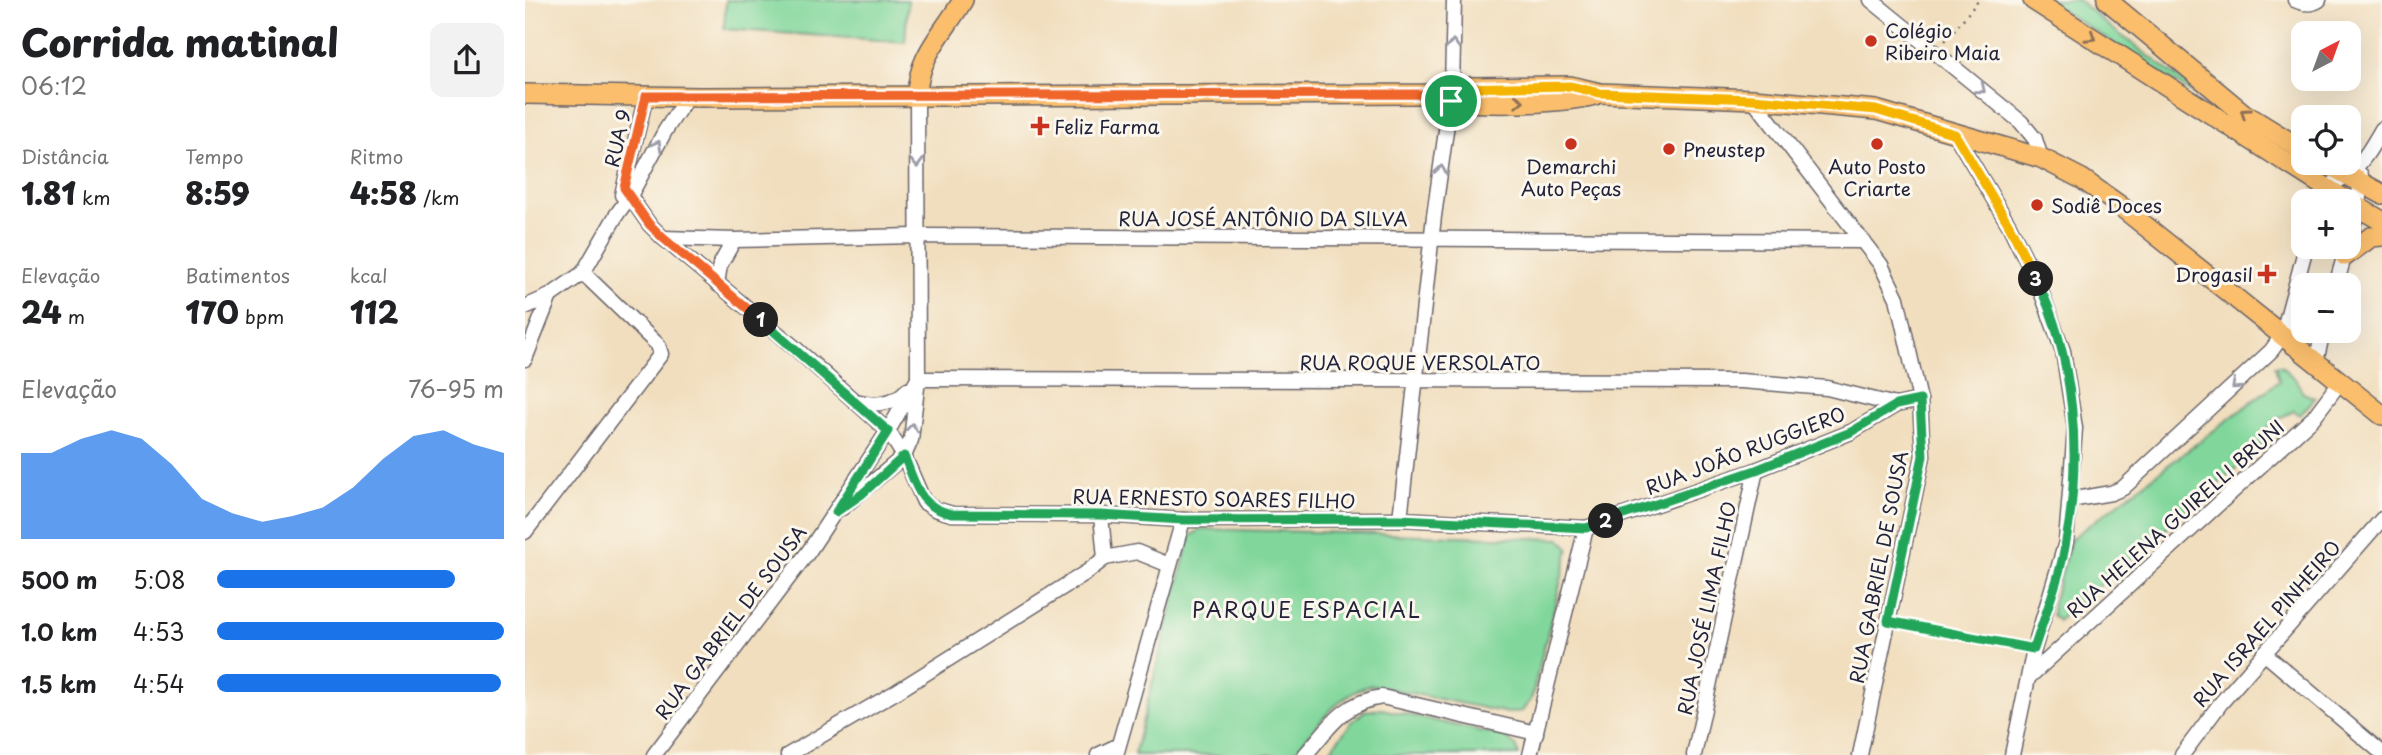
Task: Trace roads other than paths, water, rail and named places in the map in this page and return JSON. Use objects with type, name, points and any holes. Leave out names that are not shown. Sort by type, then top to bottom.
[{"type":"main road","points":[[917,95],[918,78],[927,52],[963,0]]},
{"type":"main road","points":[[2033,0],[2338,189]]},
{"type":"main road","points":[[2108,0],[2243,113],[2291,142]]},
{"type":"main road","points":[[525,94],[687,97],[1452,94],[1473,103],[1571,100],[1600,93],[1753,99],[1876,110],[2041,158],[2082,179],[2119,205],[2382,415]]},
{"type":"main road","points":[[2361,193],[2382,194]]},
{"type":"main road","points":[[2361,200],[2382,208]]},
{"type":"main road","points":[[2361,206],[2382,221]]},
{"type":"main road","points":[[2361,242],[2382,236]]},
{"type":"street","points":[[1400,519],[1452,94],[1454,0]]},
{"type":"street","points":[[1871,0],[2021,122],[2035,139],[2041,158]]},
{"type":"street","points":[[2295,0],[2303,4],[2313,4],[2319,0]]},
{"type":"street","points":[[904,456],[911,440],[918,379],[917,95]]},
{"type":"street","name":"RUA 9","points":[[627,192],[646,96]]},
{"type":"street","name":"RUA 9","points":[[627,192],[687,97]]},
{"type":"street","name":"RUA GABRIEL DE SOUSA","points":[[1753,99],[1881,265],[1897,298],[1920,400],[1923,456],[1860,755]]},
{"type":"street","points":[[2346,189],[2382,129]]},
{"type":"street","points":[[1955,134],[2009,225],[2039,286],[2063,351],[2074,428],[2066,542],[2034,649],[2013,755]]},
{"type":"street","points":[[525,307],[550,296],[583,273],[627,192]]},
{"type":"street","name":"RUA ERNESTO SOARES FILHO","points":[[627,192],[649,224],[663,238],[794,347],[888,431],[904,456],[924,502],[943,513],[1101,515],[1183,520],[1400,519],[1586,528]]},
{"type":"street","name":"RUA JOSÉ ANTÔNIO DA SILVA","points":[[663,238],[734,240],[917,236],[1863,241]]},
{"type":"street","points":[[717,284],[720,265],[734,240]]},
{"type":"street","points":[[2070,500],[2111,493],[2123,488],[2250,373],[2282,336],[2303,259]]},
{"type":"street","points":[[525,532],[661,354],[658,345],[583,273]]},
{"type":"street","points":[[525,359],[550,296]]},
{"type":"street","points":[[2316,362],[2320,343]]},
{"type":"street","points":[[855,401],[869,404],[892,402],[918,379]]},
{"type":"street","name":"RUA GABRIEL DE SOUSA","points":[[654,755],[836,512],[918,379]]},
{"type":"street","name":"RUA ROQUE VERSOLATO","points":[[918,379],[1741,382],[1827,388],[1896,405],[1920,400]]},
{"type":"street","name":"RUA HELENA GUIRELLI BRUNI","points":[[2030,676],[2313,418],[2340,382]]},
{"type":"street","name":"RUA JOÃO RUGGIERO","points":[[1586,528],[1756,470],[1851,432],[1896,405]]},
{"type":"street","name":"RUA GABRIEL DE SOUSA","points":[[836,512],[862,494],[904,456]]},
{"type":"street","name":"RUA JOSÉ LIMA FILHO","points":[[1694,755],[1756,470]]},
{"type":"street","points":[[1101,515],[1105,558]]},
{"type":"street","name":"RUA ISRAEL PINHEIRO","points":[[2187,753],[2264,653],[2382,519]]},
{"type":"street","points":[[1098,755],[1117,750],[1183,520]]},
{"type":"street","points":[[1530,755],[1586,528]]},
{"type":"street","points":[[788,755],[918,678],[1105,558],[1137,552],[1169,565]]},
{"type":"street","points":[[2264,653],[2382,753]]},
{"type":"street","points":[[1305,755],[1348,707],[1364,700],[1382,697],[1536,733]]},
{"type":"place","name":"Colégio Ribeiro Maia","points":[[1871,41]]},
{"type":"place","name":"Feliz Farma","points":[[1040,126]]},
{"type":"place","name":"Demarchi Auto Peças","points":[[1571,144]]},
{"type":"place","name":"Auto Posto Criarte","points":[[1877,144]]},
{"type":"place","name":"Pneustep","points":[[1669,149]]},
{"type":"place","name":"Sodiê Doces","points":[[2037,205]]},
{"type":"place","name":"Drogasil","points":[[2267,274]]},
{"type":"district","name":"PARQUE ESPACIAL","points":[[1307,609]]}]
